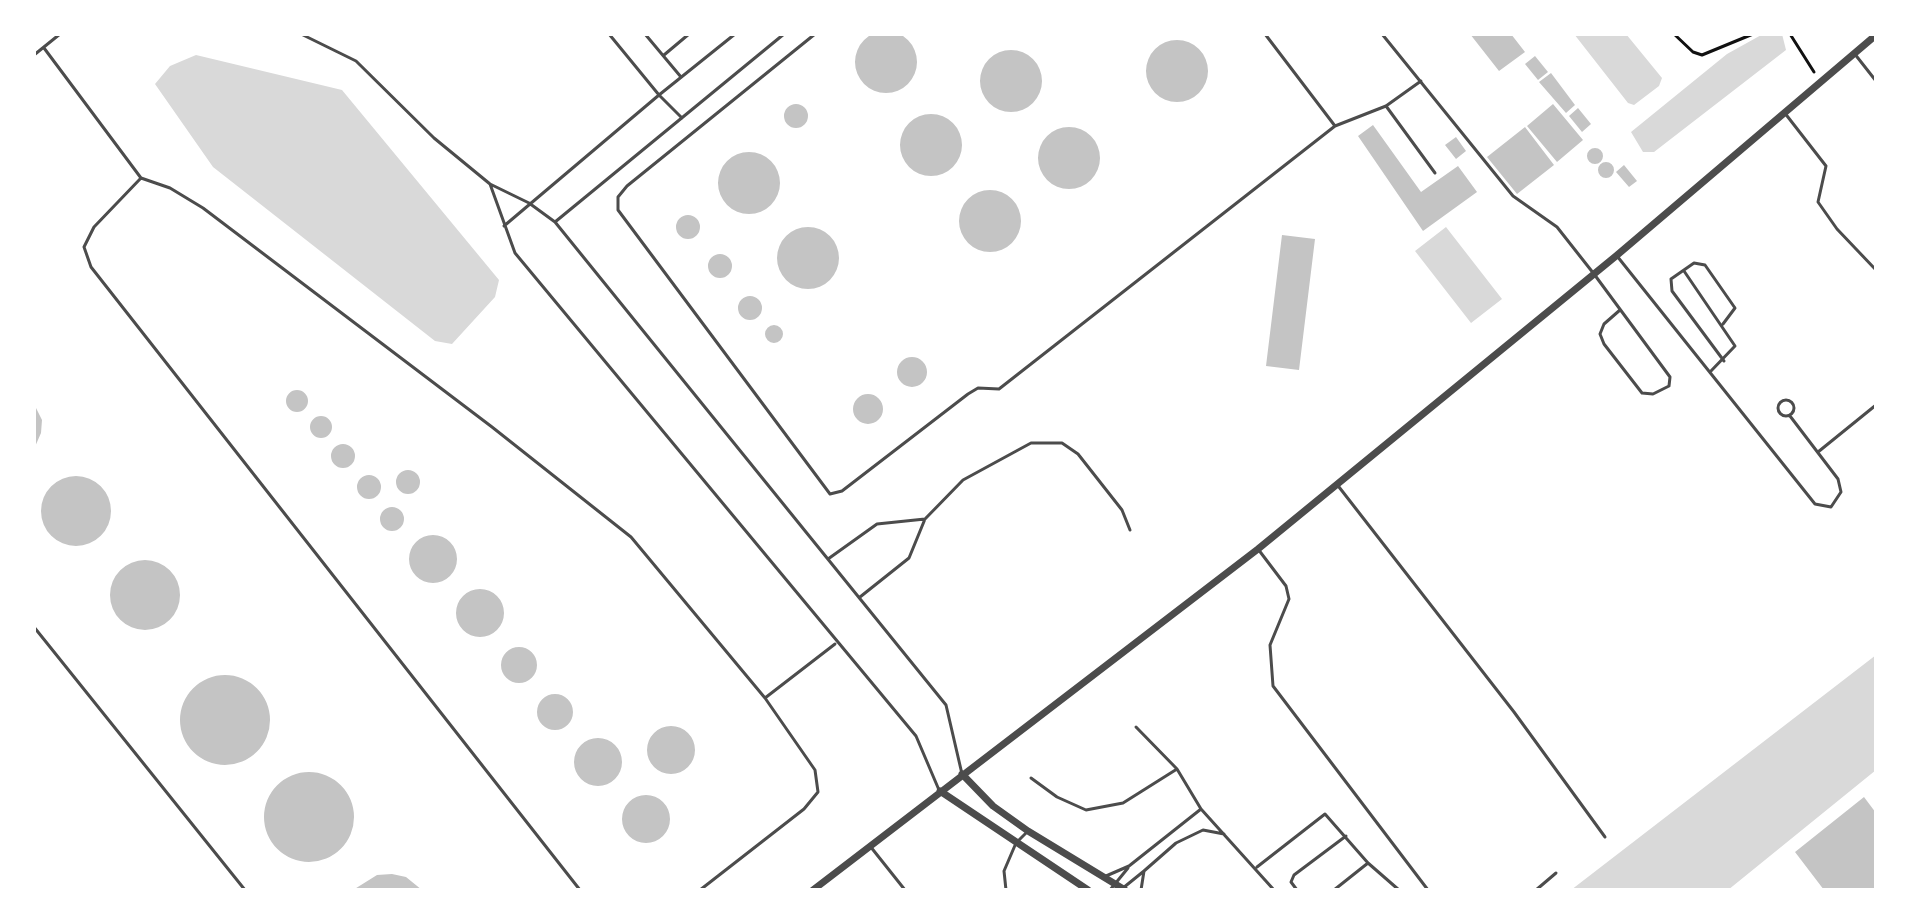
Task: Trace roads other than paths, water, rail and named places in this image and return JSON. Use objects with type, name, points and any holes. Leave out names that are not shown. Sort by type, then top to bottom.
[{"type":"street","points":[[816,889],[1258,549],[1616,256],[1876,35]]},
{"type":"street","points":[[962,774],[993,806],[1119,889]]},
{"type":"street","points":[[940,791],[1088,890]]},
{"type":"lane","points":[[34,55],[60,34]]},
{"type":"lane","points":[[301,34],[356,61],[434,138],[490,184],[529,203],[555,222],[946,705],[962,774]]},
{"type":"lane","points":[[609,34],[682,118]]},
{"type":"lane","points":[[645,34],[681,78]]},
{"type":"lane","points":[[663,56],[689,34]]},
{"type":"lane","points":[[504,226],[735,34]]},
{"type":"lane","points":[[555,222],[784,34]]},
{"type":"lane","points":[[815,34],[627,186],[618,197],[618,210],[830,494],[842,491],[968,394],[978,388],[999,389],[1335,126],[1386,106],[1421,81]]},
{"type":"lane","points":[[1265,34],[1335,126]]},
{"type":"lane","points":[[1382,34],[1513,196],[1557,227],[1594,274],[1670,377],[1669,386],[1653,394],[1642,393],[1604,344],[1600,334],[1604,324],[1620,310]]},
{"type":"lane","points":[[1860,34],[1867,42]]},
{"type":"lane","points":[[44,48],[141,178],[170,188],[203,208],[492,427],[631,537],[765,698],[815,770],[818,792],[804,809],[700,890]]},
{"type":"lane","points":[[1854,53],[1876,81]]},
{"type":"lane","points":[[1386,106],[1435,173]]},
{"type":"lane","points":[[1784,112],[1826,166],[1818,202],[1837,229],[1876,270]]},
{"type":"lane","points":[[141,178],[94,227],[84,247],[91,267],[580,890]]},
{"type":"lane","points":[[490,184],[515,253],[916,736],[940,791]]},
{"type":"lane","points":[[1616,256],[1815,504],[1831,507],[1841,492],[1838,479],[1790,416],[1779,412],[1782,401],[1794,404],[1790,416]]},
{"type":"lane","points":[[1723,324],[1735,308],[1700,262],[1671,279],[1672,291],[1724,361]]},
{"type":"lane","points":[[1683,270],[1723,324],[1735,346],[1724,361],[1710,372]]},
{"type":"lane","points":[[1818,452],[1876,405]]},
{"type":"lane","points":[[859,598],[909,558],[925,519],[963,480],[1031,443],[1062,443],[1087,465],[1122,510],[1130,530]]},
{"type":"lane","points":[[1337,484],[1605,837]]},
{"type":"lane","points":[[828,559],[877,524],[925,519]]},
{"type":"lane","points":[[1258,549],[1286,586],[1289,599],[1270,645],[1273,686],[1428,890]]},
{"type":"lane","points":[[34,627],[245,890]]},
{"type":"lane","points":[[765,698],[836,643]]},
{"type":"lane","points":[[1136,727],[1177,769],[1201,809],[1274,890]]},
{"type":"lane","points":[[1031,778],[1057,797],[1086,810],[1123,803],[1177,769]]},
{"type":"lane","points":[[1104,877],[1129,866],[1201,809]]},
{"type":"lane","points":[[1257,868],[1325,814],[1368,863],[1399,890]]},
{"type":"lane","points":[[1119,889],[1176,843],[1203,830],[1224,834]]},
{"type":"lane","points":[[1006,890],[1004,871],[1016,843],[1028,831]]},
{"type":"lane","points":[[1297,890],[1291,882],[1294,875],[1346,836]]},
{"type":"lane","points":[[870,846],[905,890]]},
{"type":"lane","points":[[1334,890],[1368,863]]},
{"type":"lane","points":[[1119,889],[1129,866]]},
{"type":"lane","points":[[1141,890],[1144,871]]},
{"type":"lane","points":[[1536,890],[1556,873]]}]
